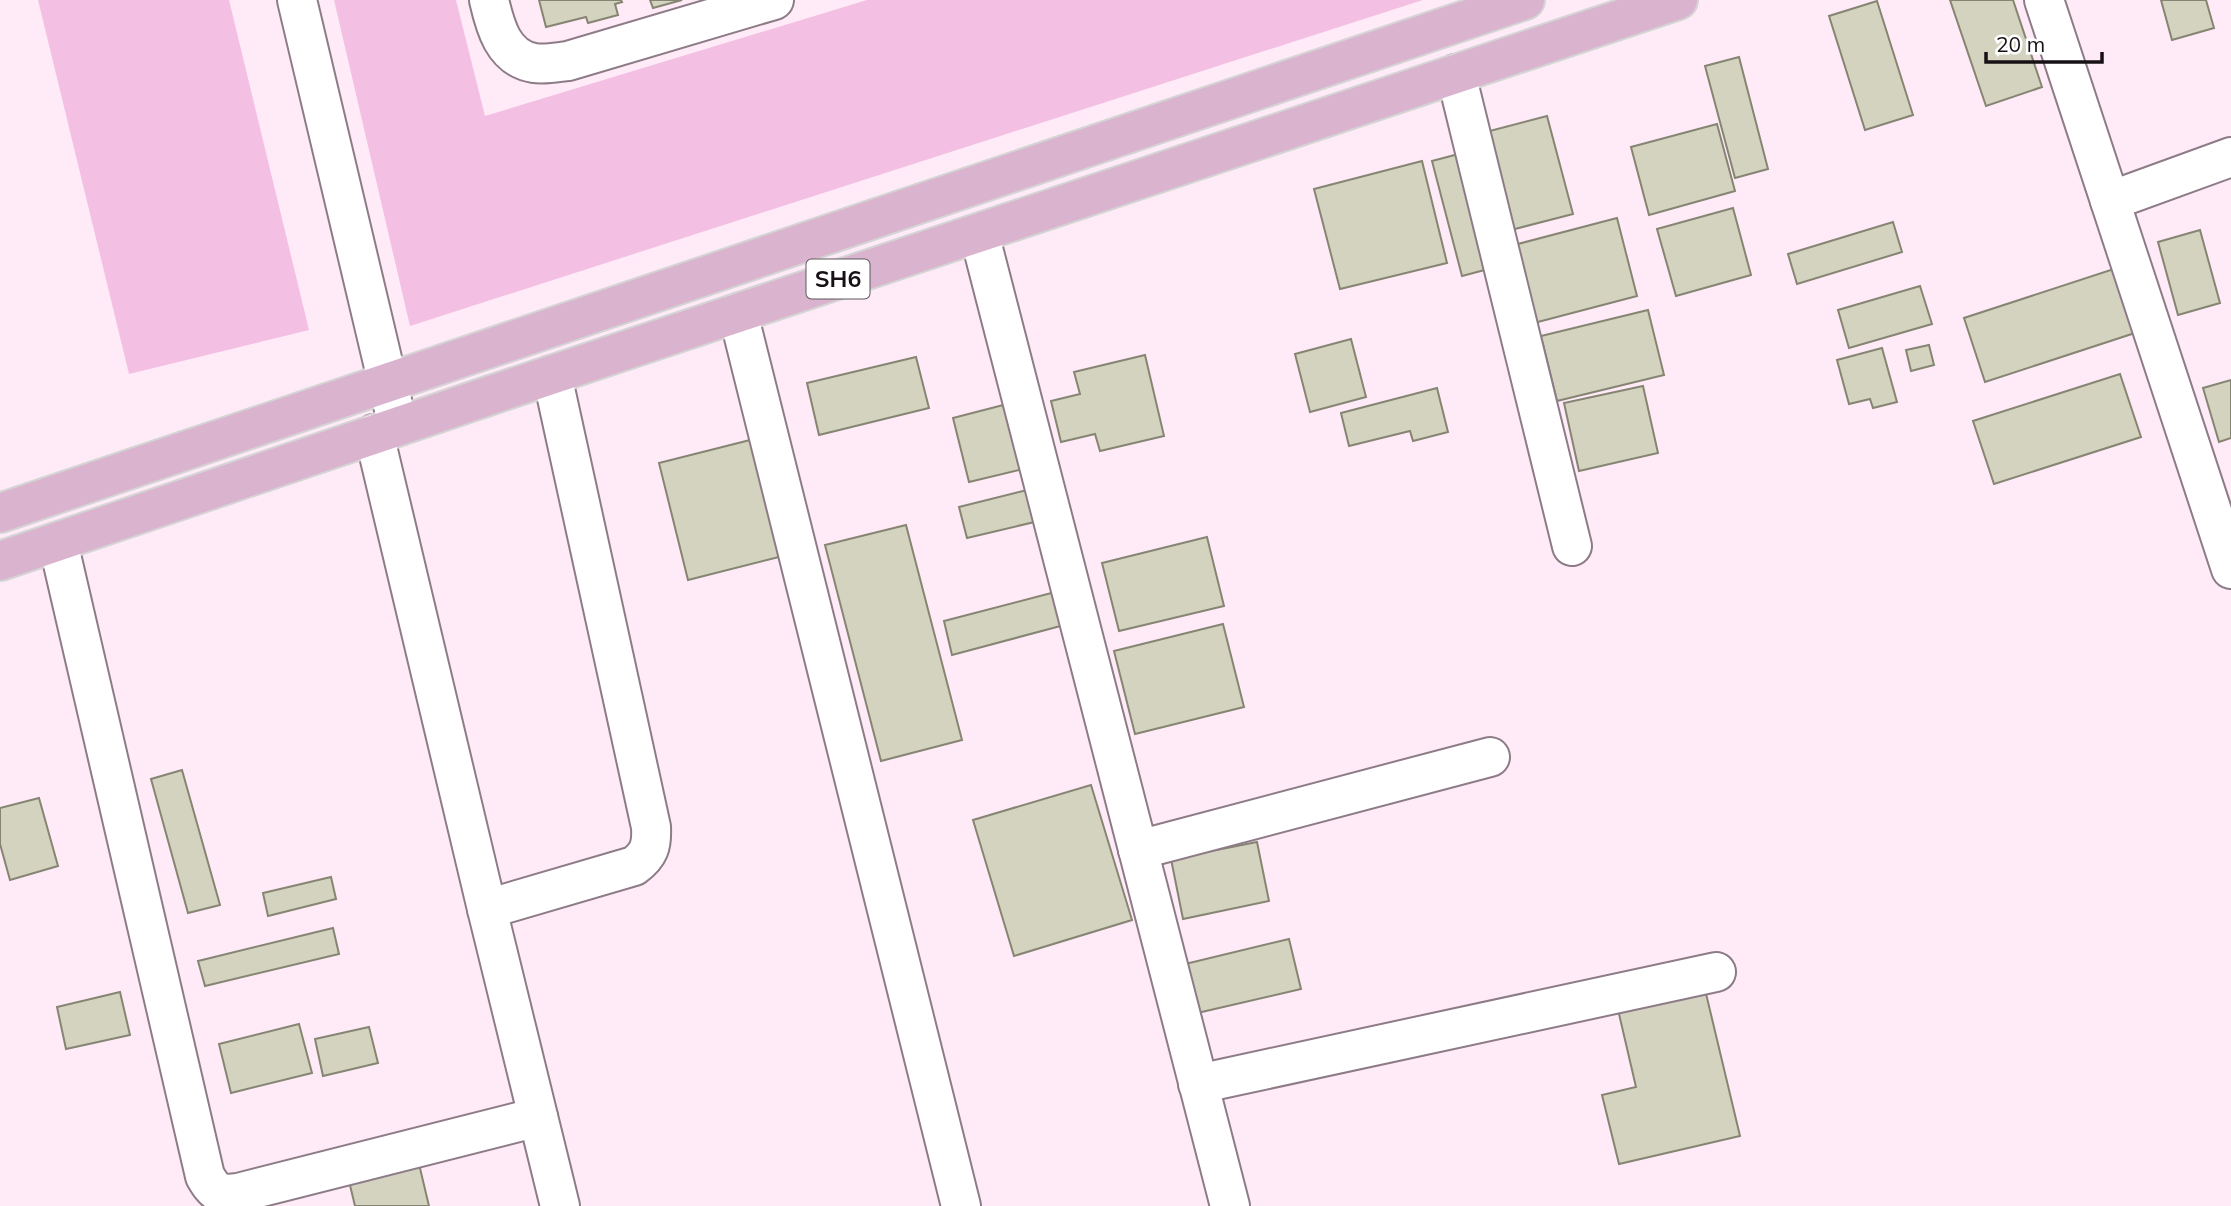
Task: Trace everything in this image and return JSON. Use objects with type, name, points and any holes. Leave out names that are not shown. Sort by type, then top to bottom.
[{"type":"main road","name":"SH6","points":[[0,513],[1478,8],[1525,0]]},
{"type":"main road","name":"SH6","points":[[0,561],[1678,0]]},
{"type":"street","points":[[297,0],[388,382],[386,430],[487,909],[560,1206]]},
{"type":"street","points":[[489,0],[496,30],[512,54],[534,63],[568,61],[765,1]]},
{"type":"street","points":[[2043,0],[2109,201],[2216,475],[2231,569]]},
{"type":"street","points":[[1456,74],[1572,546]]},
{"type":"street","points":[[2109,201],[2231,157]]},
{"type":"street","points":[[979,233],[1230,1206]]},
{"type":"street","points":[[738,313],[961,1206]]},
{"type":"street","points":[[487,909],[634,866],[647,856],[652,842],[652,827],[552,375]]},
{"type":"street","points":[[58,542],[205,1176],[213,1189],[222,1195],[238,1194],[538,1117]]},
{"type":"street","points":[[1138,849],[1490,757]]},
{"type":"street","points":[[1198,1084],[1716,972]]},
{"type":"shaded area","points":[[38,0],[229,0],[309,330],[129,374]]},
{"type":"shaded area","points":[[334,0],[456,0],[485,116],[867,0],[1423,0],[410,326]]},
{"type":"building","points":[[539,0],[622,2],[615,4],[618,15],[588,23],[586,17],[546,27]]},
{"type":"building","points":[[650,0],[682,0],[653,8]]},
{"type":"building","points":[[1950,0],[2013,0],[2042,87],[1986,106]]},
{"type":"building","points":[[2161,0],[2206,0],[2214,28],[2172,40]]},
{"type":"building","points":[[1877,1],[1913,115],[1865,130],[1829,16]]},
{"type":"building","points":[[1739,57],[1768,169],[1735,178],[1705,66]]},
{"type":"building","points":[[1547,116],[1573,214],[1511,230],[1486,132]]},
{"type":"building","points":[[1717,124],[1735,191],[1649,215],[1631,147]]},
{"type":"building","points":[[1466,152],[1496,267],[1462,276],[1432,161]]},
{"type":"building","points":[[1422,161],[1447,263],[1340,289],[1314,189]]},
{"type":"building","points":[[1733,208],[1751,275],[1676,296],[1657,229]]},
{"type":"building","points":[[1617,218],[1637,296],[1534,323],[1514,245]]},
{"type":"building","points":[[1893,222],[1902,252],[1797,284],[1788,254]]},
{"type":"building","points":[[2200,230],[2220,303],[2178,315],[2158,242]]},
{"type":"building","points":[[2126,265],[2147,329],[1985,382],[1964,318]]},
{"type":"building","points":[[1920,286],[1932,324],[1849,348],[1838,310]]},
{"type":"building","points":[[1648,310],[1664,375],[1557,401],[1541,336]]},
{"type":"building","points":[[1351,339],[1366,397],[1310,412],[1295,354]]},
{"type":"building","points":[[1929,345],[1934,365],[1911,371],[1906,350]]},
{"type":"building","points":[[1882,348],[1897,402],[1873,408],[1870,399],[1849,404],[1837,360]]},
{"type":"building","points":[[1145,355],[1164,436],[1100,451],[1095,434],[1061,442],[1051,401],[1080,394],[1074,372]]},
{"type":"building","points":[[916,357],[929,408],[819,435],[807,383]]},
{"type":"building","points":[[2120,374],[2141,437],[1994,484],[1973,421]]},
{"type":"building","points":[[2231,380],[2231,438],[2219,442],[2203,388]]},
{"type":"building","points":[[1643,386],[1658,453],[1579,471],[1564,403]]},
{"type":"building","points":[[1437,388],[1448,432],[1413,441],[1410,431],[1349,446],[1341,413]]},
{"type":"building","points":[[1011,403],[1027,468],[969,482],[953,418]]},
{"type":"building","points":[[758,438],[787,555],[688,580],[659,463]]},
{"type":"building","points":[[1035,488],[1043,520],[967,538],[959,507]]},
{"type":"building","points":[[906,525],[962,740],[881,761],[825,545]]},
{"type":"building","points":[[1207,537],[1224,606],[1119,631],[1102,563]]},
{"type":"building","points":[[1059,591],[1068,624],[952,655],[944,621]]},
{"type":"building","points":[[1223,624],[1244,707],[1135,734],[1114,651]]},
{"type":"building","points":[[182,770],[220,905],[188,913],[151,779]]},
{"type":"building","points":[[1091,785],[1132,920],[1014,956],[973,820]]},
{"type":"building","points":[[39,798],[58,866],[10,880],[0,844],[0,808]]},
{"type":"building","points":[[1257,842],[1269,901],[1183,919],[1171,859]]},
{"type":"building","points":[[331,877],[336,899],[268,916],[263,893]]},
{"type":"building","points":[[333,928],[339,954],[205,986],[198,961]]},
{"type":"building","points":[[1289,939],[1301,989],[1193,1014],[1181,965]]},
{"type":"building","points":[[1703,981],[1740,1136],[1619,1164],[1602,1095],[1636,1087],[1616,1001]]},
{"type":"building","points":[[120,992],[130,1035],[66,1049],[57,1007]]},
{"type":"building","points":[[299,1024],[312,1073],[231,1093],[219,1044]]},
{"type":"building","points":[[369,1027],[378,1063],[323,1076],[315,1039]]},
{"type":"building","points":[[419,1164],[429,1206],[355,1206],[349,1181]]}]
